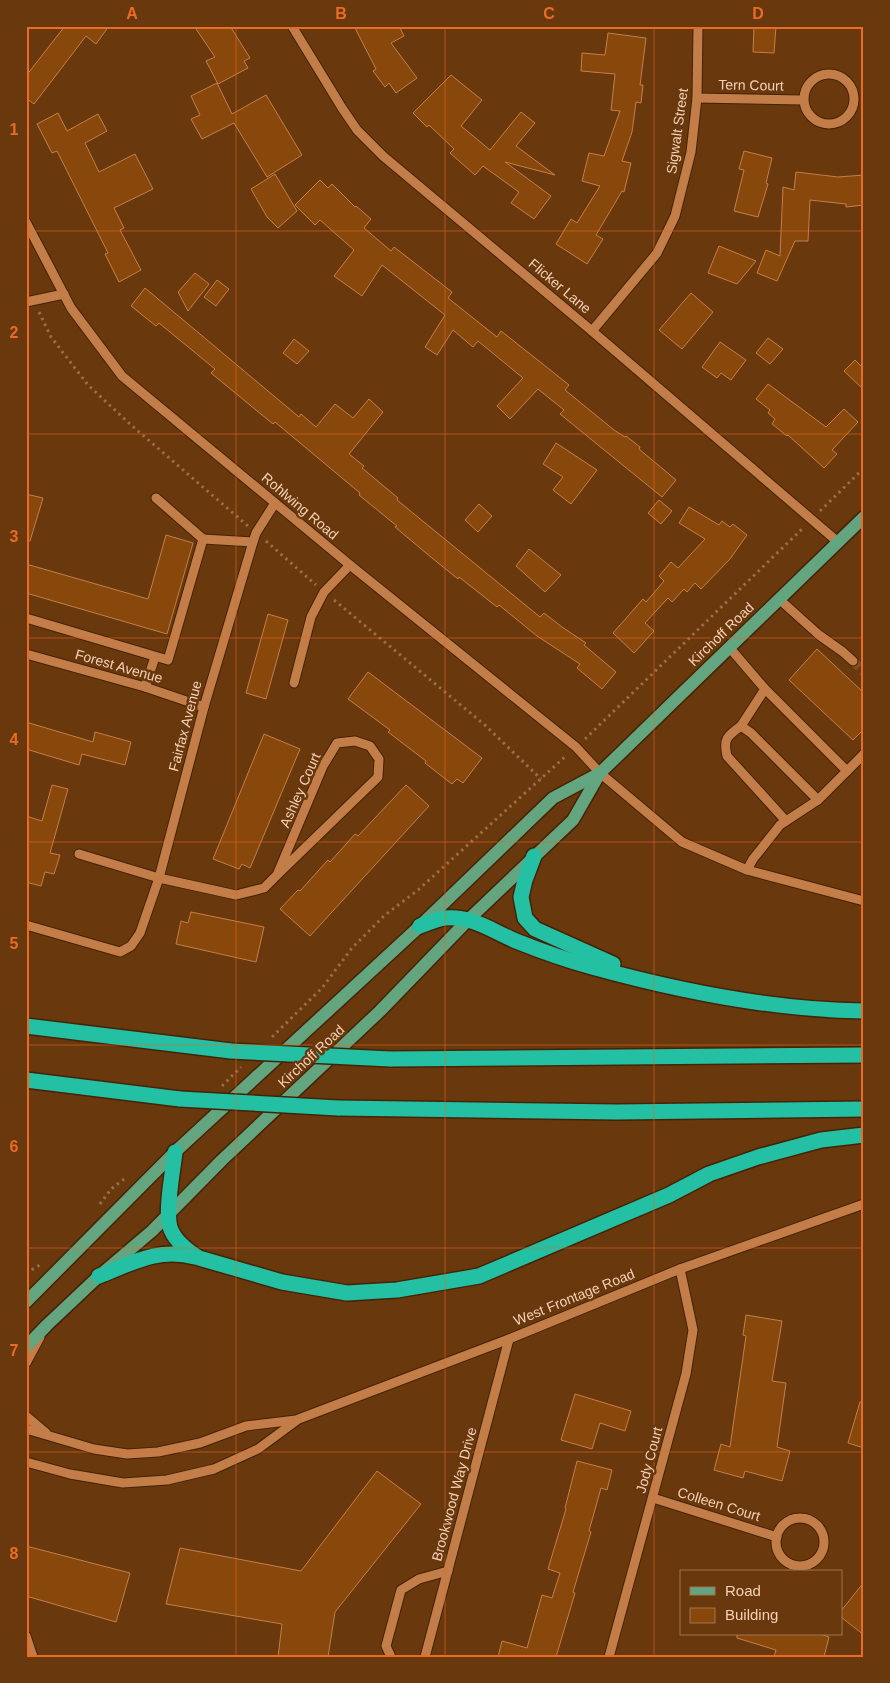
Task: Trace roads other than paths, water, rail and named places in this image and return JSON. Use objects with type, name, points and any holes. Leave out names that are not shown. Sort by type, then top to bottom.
[{"type":"highway","points":[[534,856],[521,897],[525,918],[535,929],[599,959],[658,982]]},
{"type":"highway","points":[[420,926],[446,918],[468,920],[516,941],[590,967],[728,999],[864,1011]]},
{"type":"highway","points":[[26,1026],[231,1052],[390,1059],[864,1055]]},
{"type":"highway","points":[[26,1080],[180,1099],[338,1108],[617,1112],[864,1109]]},
{"type":"highway","points":[[99,1276],[152,1255],[172,1253],[199,1258],[282,1282],[347,1293],[397,1290],[479,1276],[669,1194],[709,1174],[758,1157],[821,1140],[864,1135]]},
{"type":"highway","points":[[175,1152],[168,1214],[170,1227],[172,1233],[190,1253],[199,1258]]},
{"type":"main road","name":"Kirchoff Road","points":[[26,1347],[46,1325],[99,1276],[152,1231],[222,1160],[380,1011],[468,920],[573,820],[600,773],[864,516]]},
{"type":"main road","name":"Kirchoff Road","points":[[26,1302],[175,1152],[420,926],[552,798],[600,773]]},
{"type":"street","name":"Flicker Lane","points":[[292,26],[338,102],[364,136],[383,156],[592,331],[838,542]]},
{"type":"street","name":"Sigwalt Street","points":[[592,331],[657,253],[675,216],[691,152],[698,98],[698,26]]},
{"type":"street","name":"Tern Court","points":[[823,74],[832,74],[843,78],[850,84],[854,94],[854,103],[848,115],[835,124],[822,124],[814,121],[807,113],[803,100],[805,89],[813,79],[823,74]]},
{"type":"street","name":"Tern Court","points":[[698,98],[803,100]]},
{"type":"street","name":"Rohlwing Road","points":[[26,222],[64,294],[86,328],[122,376],[275,504],[576,747],[600,773],[682,842],[747,870],[864,901]]},
{"type":"street","points":[[30,301],[64,294]]},
{"type":"street","points":[[156,498],[202,539],[254,537]]},
{"type":"street","name":"Fairfax Avenue","points":[[26,925],[120,952],[131,946],[140,933],[159,878],[204,707],[254,537],[275,504]]},
{"type":"street","points":[[26,618],[168,660],[202,539]]},
{"type":"street","points":[[294,683],[311,617],[324,592],[350,565]]},
{"type":"street","points":[[779,599],[818,635],[843,652],[852,661]]},
{"type":"street","points":[[729,647],[765,689],[847,771]]},
{"type":"street","name":"Forest Avenue","points":[[26,654],[145,687],[204,707]]},
{"type":"street","points":[[145,687],[155,656]]},
{"type":"street","points":[[765,689],[741,726],[728,735],[724,745],[727,756],[786,821]]},
{"type":"street","points":[[741,726],[752,733],[818,800]]},
{"type":"street","name":"Ashley Court","points":[[79,854],[159,878],[236,895],[264,888],[378,777],[379,759],[370,746],[355,741],[337,743],[323,766],[277,875]]},
{"type":"street","points":[[747,870],[753,859],[786,821],[818,800],[864,754]]},
{"type":"street","name":"West Frontage Road","points":[[26,1429],[102,1450],[127,1454],[158,1452],[200,1443],[246,1426],[296,1420],[509,1339],[680,1269],[864,1204]]},
{"type":"street","name":"Jody Court","points":[[609,1657],[686,1374],[693,1330],[680,1269]]},
{"type":"street","points":[[26,1363],[46,1325]]},
{"type":"street","name":"Brookwood Way Drive","points":[[425,1657],[509,1339]]},
{"type":"street","points":[[26,1416],[50,1436]]},
{"type":"street","name":"West Frontage Road","points":[[26,1462],[70,1474],[123,1483],[168,1480],[214,1469],[258,1449],[296,1420]]},
{"type":"street","name":"Colleen Court","points":[[653,1498],[777,1537]]},
{"type":"street","points":[[800,1518],[815,1523],[824,1536],[824,1544],[818,1559],[812,1563],[797,1566],[783,1559],[779,1552],[777,1537],[785,1524],[800,1518]]},
{"type":"street","points":[[391,1657],[386,1646],[400,1590],[419,1579],[448,1571]]},
{"type":"street","points":[[26,1636],[33,1657]]},
{"type":"tunnel","points":[[853,661],[864,672]]}]
